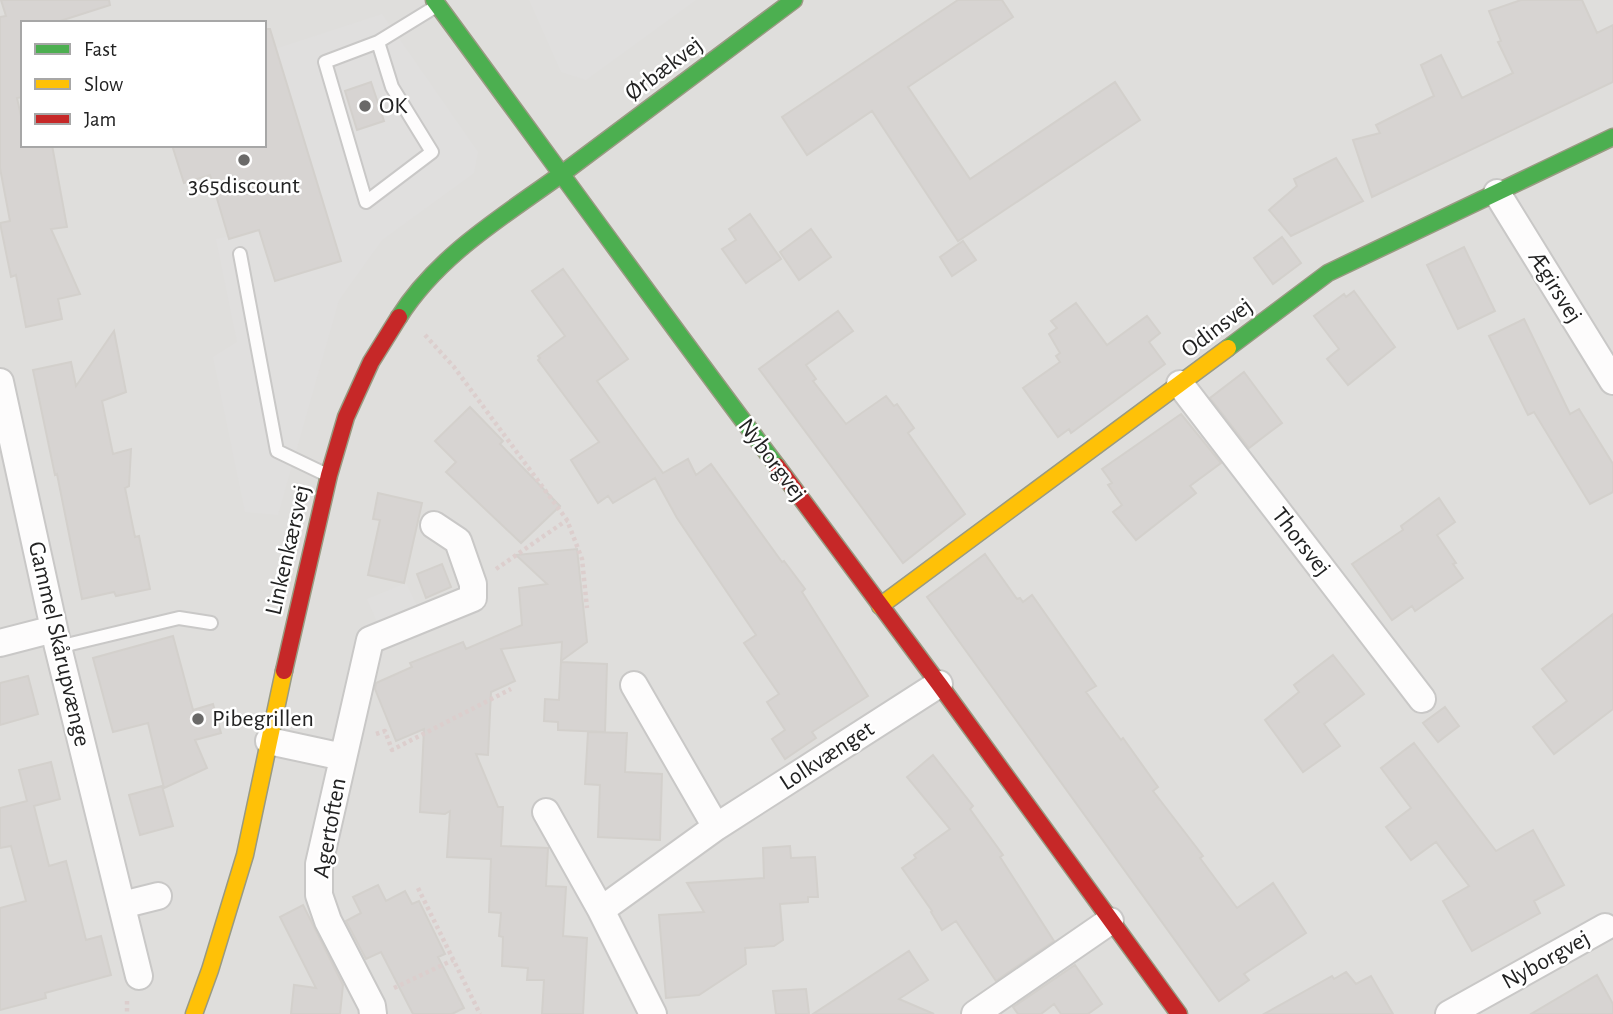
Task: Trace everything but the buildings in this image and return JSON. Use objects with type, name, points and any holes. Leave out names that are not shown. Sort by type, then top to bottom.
[{"type":"street","name":"Ørbækvej","points":[[562,174],[794,0]]},
{"type":"street","name":"Nyborgvej","points":[[438,2],[593,220],[939,684],[1179,1014]]},
{"type":"street","name":"Odinsvej","points":[[880,606],[1328,273],[1613,137]]},
{"type":"street","name":"Linkenkærsvej","points":[[194,1014],[245,855],[329,475],[346,417],[371,362],[403,311],[432,275],[466,243],[562,174]]},
{"type":"street","name":"Ægirsvej","points":[[1497,193],[1613,381]]},
{"type":"street","name":"Gammel Skårupvænge","points":[[0,382],[56,638],[139,975]]},
{"type":"street","name":"Thorsvej","points":[[1180,384],[1422,699]]},
{"type":"street","points":[[434,525],[458,541],[473,584]]},
{"type":"street","name":"Agertoften","points":[[371,1007],[328,921],[319,895],[319,864],[370,640],[473,598],[473,584]]},
{"type":"street","points":[[0,643],[56,638]]},
{"type":"street","name":"Lolkvænget","points":[[601,910],[716,828],[939,684]]},
{"type":"street","points":[[634,685],[716,828]]},
{"type":"street","name":"Agertoften","points":[[269,741],[345,750]]},
{"type":"street","points":[[546,812],[601,910],[653,1014]]},
{"type":"street","points":[[122,905],[158,896]]},
{"type":"street","points":[[975,1014],[1110,921]]},
{"type":"street","name":"Nyborgvej","points":[[1449,1014],[1605,927]]},
{"type":"lane","points":[[378,42],[392,87],[432,152],[366,202],[325,62],[378,42],[438,2]]},
{"type":"lane","points":[[240,254],[277,452],[329,475]]},
{"type":"lane","points":[[56,638],[179,618],[211,624]]},
{"type":"path","points":[[403,311],[454,367],[567,520],[582,559],[587,608]]},
{"type":"path","points":[[473,584],[567,520]]},
{"type":"path","points":[[345,750],[385,731],[392,750],[511,689]]},
{"type":"path","points":[[418,888],[480,1014]]},
{"type":"path","points":[[371,1007],[453,960]]},
{"type":"shaded area","points":[[0,0],[1613,0],[1613,1014],[0,1014]]},
{"type":"shaded area","points":[[529,0],[696,0],[586,80],[561,72]]},
{"type":"shaded area","points":[[382,14],[478,152],[474,173],[382,240],[339,300],[278,515],[245,512],[213,357],[237,342],[216,239],[259,230],[275,281],[341,260],[275,49]]},
{"type":"shaded area","points":[[406,583],[417,606],[378,624],[367,599]]},
{"type":"traffic: fast","points":[[434,0],[777,466]]},
{"type":"traffic: fast","points":[[399,317],[433,274],[474,238],[794,0]]},
{"type":"traffic: fast","points":[[1228,348],[1328,273],[1613,137]]},
{"type":"traffic: slow","points":[[880,606],[1228,348]]},
{"type":"traffic: slow","points":[[194,1014],[245,855],[284,671]]},
{"type":"traffic: jam","points":[[284,671],[329,475],[346,417],[371,362],[399,317]]},
{"type":"traffic: jam","points":[[777,466],[1179,1014]]},
{"type":"place","name":"OK","points":[[365,106]]},
{"type":"place","name":"365discount","points":[[244,160]]},
{"type":"place","name":"Pibegrillen","points":[[198,719]]}]
